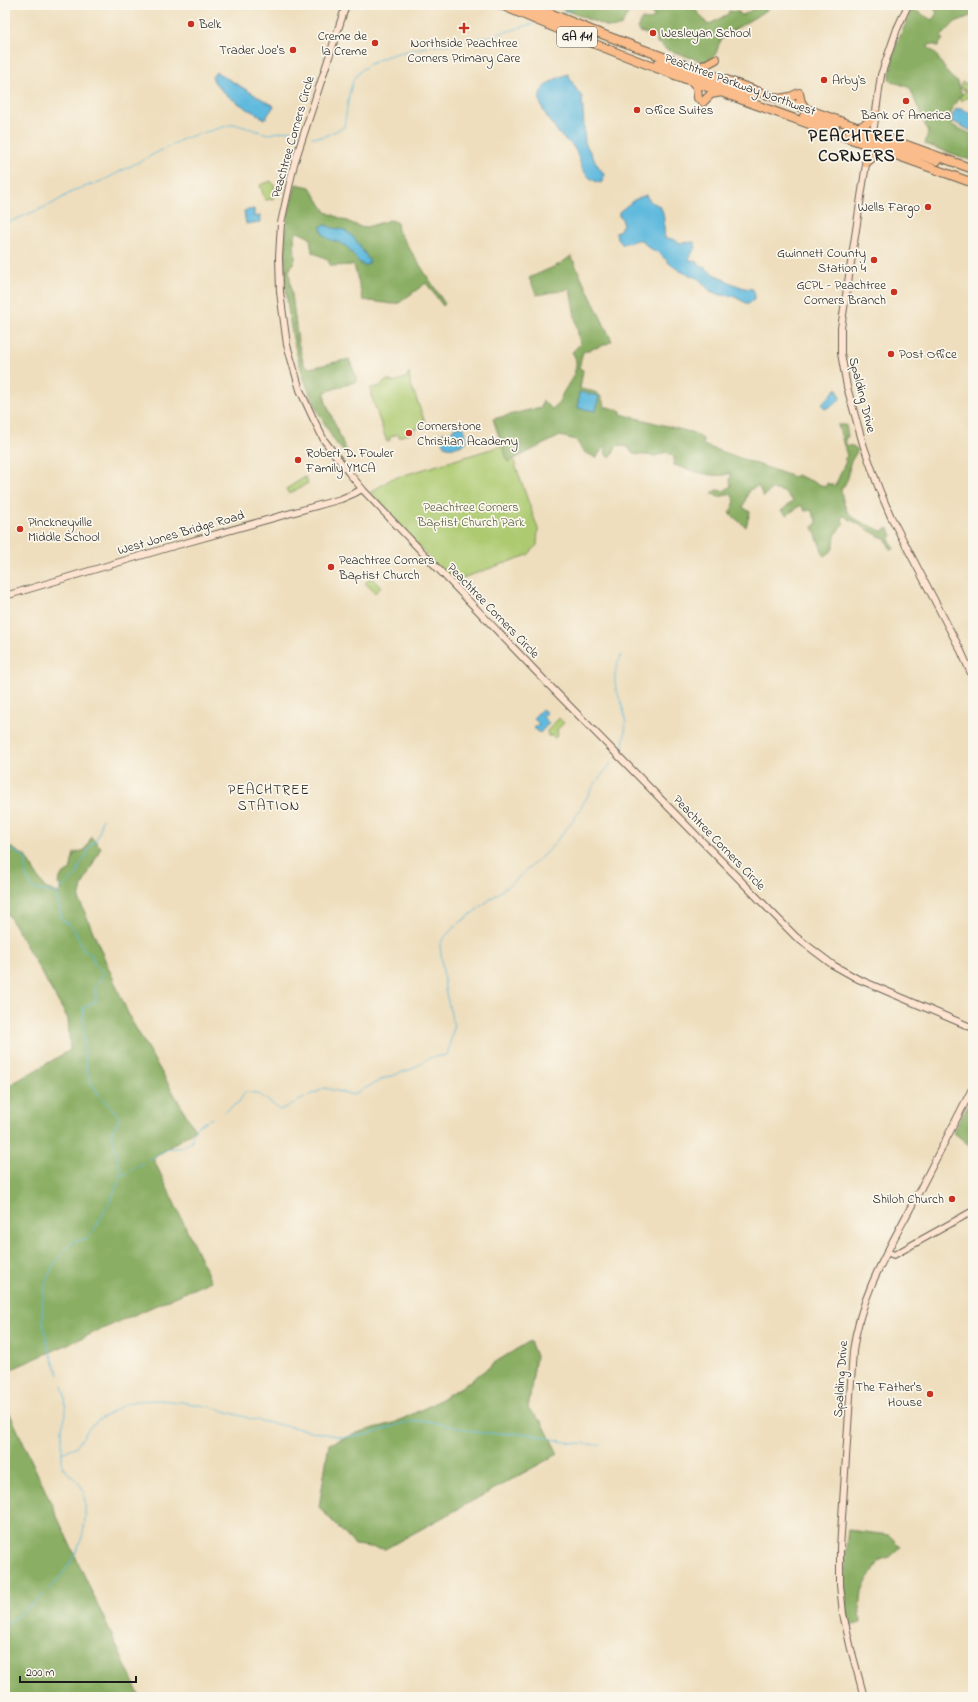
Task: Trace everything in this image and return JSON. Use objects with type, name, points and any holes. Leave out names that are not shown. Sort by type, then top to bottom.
[{"type":"highway","name":"Peachtree Parkway Northwest","points":[[501,5],[630,57],[778,112],[972,169]]},
{"type":"highway","name":"Peachtree Parkway Northwest","points":[[515,5],[529,8],[567,26],[590,30],[857,128],[884,151],[973,183]]},
{"type":"highway","points":[[630,57],[647,59],[742,92],[774,98],[790,97],[799,92],[801,102],[806,109]]},
{"type":"highway","points":[[693,68],[703,66],[716,59]]},
{"type":"highway","points":[[690,80],[697,87],[700,100],[711,94],[724,92]]},
{"type":"highway","points":[[857,128],[866,124],[876,114]]},
{"type":"highway","points":[[866,163],[876,154],[884,151]]},
{"type":"street","name":"Peachtree Corners Circle","points":[[346,5],[294,164],[281,223],[279,264],[280,292],[287,345],[300,390],[324,440],[362,489],[547,683],[796,937],[833,965],[858,979],[973,1028]]},
{"type":"street","name":"Spalding Drive","points":[[908,5],[897,29],[883,69],[866,163],[841,328],[841,353],[847,388],[861,438],[881,493],[961,651],[973,678]]},
{"type":"street","name":"West Jones Bridge Road","points":[[5,596],[341,499],[355,494],[362,489]]},
{"type":"street","name":"Spalding Drive","points":[[864,1697],[843,1614],[840,1585],[840,1548],[853,1350],[856,1329],[866,1296],[887,1252],[973,1087]]},
{"type":"street","points":[[887,1252],[894,1255],[973,1211]]},
{"type":"green space","points":[[552,5],[639,5],[630,11],[620,26],[614,28]]},
{"type":"green space","points":[[662,5],[692,5],[708,25],[728,14],[729,11],[739,12],[743,15],[755,8],[756,5],[775,5],[724,36],[714,56],[706,63],[665,49],[661,44],[657,43],[657,37],[640,32],[637,28],[642,19],[653,19],[655,16],[651,14],[651,10],[656,6],[658,7]]},
{"type":"green space","points":[[932,5],[946,5],[954,10],[973,5],[973,15],[955,22],[941,37],[943,39],[938,46],[930,44],[928,47],[935,53],[949,75],[957,82],[962,94],[952,108],[950,116],[952,125],[973,135],[973,161],[925,144],[928,132],[910,88],[889,80],[894,50],[913,7],[918,12],[932,20],[937,13]]},
{"type":"green space","points":[[962,82],[966,84],[969,82],[973,83],[973,98],[968,97],[961,101],[959,96],[965,93],[965,90],[960,88]]},
{"type":"green space","points":[[271,181],[275,186],[273,199],[265,200],[260,185]]},
{"type":"green space","points":[[296,184],[310,187],[326,212],[363,228],[390,220],[397,222],[398,231],[445,304],[443,306],[426,283],[399,303],[392,304],[363,300],[354,265],[331,266],[327,259],[312,252],[310,238],[298,232],[294,236],[295,259],[289,271],[298,342],[304,365],[310,368],[349,359],[358,381],[325,392],[325,400],[348,455],[334,440],[312,400],[296,352],[291,328],[285,277],[285,252],[286,228]]},
{"type":"green space","points":[[571,256],[612,341],[605,345],[583,352],[579,368],[583,370],[580,389],[593,391],[599,394],[604,406],[621,411],[621,414],[694,433],[703,439],[703,445],[794,477],[797,475],[826,487],[827,483],[835,486],[846,461],[844,459],[847,456],[838,425],[846,425],[848,437],[845,437],[846,445],[853,446],[858,450],[850,463],[848,478],[844,486],[841,488],[845,507],[852,517],[881,531],[889,528],[892,536],[889,539],[894,549],[891,550],[886,540],[844,516],[841,518],[844,523],[836,534],[833,549],[824,556],[813,527],[817,522],[811,510],[805,511],[801,505],[787,515],[781,511],[793,501],[785,492],[771,489],[764,497],[758,486],[749,490],[743,507],[750,512],[746,527],[730,514],[735,501],[731,494],[718,497],[712,493],[716,490],[724,491],[731,486],[731,473],[725,475],[710,475],[695,472],[674,465],[674,457],[666,452],[656,456],[633,454],[628,447],[617,445],[610,458],[606,455],[605,446],[596,458],[583,451],[576,440],[560,436],[508,462],[493,419],[541,407],[543,401],[552,409],[559,403],[575,372],[576,360],[572,352],[580,344],[570,289],[537,295],[529,278],[560,264]]},
{"type":"green space","points":[[409,372],[410,382],[427,427],[423,429],[422,426],[414,429],[415,432],[399,437],[398,434],[390,437],[390,440],[387,442],[370,388],[380,386],[387,380],[393,382],[406,378]]},
{"type":"green space","name":"Peachtree Corners Baptist Church Park","points":[[508,444],[538,529],[537,545],[528,555],[451,582],[371,492],[391,479]]},
{"type":"green space","points":[[305,477],[308,483],[289,494],[286,489]]},
{"type":"green space","points":[[371,577],[381,587],[375,593],[365,583]]},
{"type":"green space","points":[[559,718],[564,723],[557,730],[558,735],[555,738],[548,736],[547,731]]},
{"type":"green space","points":[[91,837],[101,847],[82,886],[79,899],[130,1018],[195,1130],[153,1158],[211,1281],[5,1372],[5,1088],[70,1050],[68,1019],[5,909],[5,844],[25,856],[45,888],[60,894],[62,889],[58,883],[61,876],[70,870],[74,853],[85,850]]},
{"type":"green space","points":[[973,1096],[973,1148],[953,1132]]},
{"type":"green space","points":[[530,1341],[536,1356],[528,1409],[542,1422],[558,1454],[385,1549],[355,1545],[319,1507],[329,1444],[360,1432],[394,1423],[429,1406],[468,1383],[497,1361]]},
{"type":"green space","points":[[5,1403],[140,1697],[5,1697]]},
{"type":"green space","points":[[848,1530],[889,1535],[901,1547],[890,1557],[880,1560],[862,1591],[860,1609],[861,1623],[849,1626],[845,1578],[845,1554]]},
{"type":"water","points":[[216,72],[274,106],[265,119],[227,95],[215,83],[212,77]]},
{"type":"water","points":[[568,74],[582,97],[585,143],[604,174],[602,182],[600,183],[587,176],[572,145],[559,134],[542,107],[540,94],[543,88],[557,78]]},
{"type":"water","points":[[956,109],[962,109],[973,114],[973,132],[952,121],[953,114]]},
{"type":"water","points":[[646,195],[649,200],[658,205],[662,210],[665,238],[681,243],[694,242],[696,248],[689,257],[690,260],[698,263],[731,283],[748,289],[753,289],[755,295],[754,300],[748,304],[733,296],[721,295],[710,291],[699,279],[680,271],[659,253],[649,248],[642,240],[625,243],[623,245],[617,238],[616,232],[620,230],[623,224],[622,218],[619,216],[619,212],[634,200]]},
{"type":"water","points":[[254,209],[254,217],[260,216],[260,222],[246,224],[244,211]]},
{"type":"water","points":[[326,225],[348,232],[370,262],[365,266],[359,262],[344,244],[327,238],[322,231],[321,226]]},
{"type":"water","points":[[837,388],[840,398],[838,402],[825,409],[822,404]]},
{"type":"water","points":[[579,392],[599,396],[596,411],[578,408]]},
{"type":"water","points":[[462,426],[464,428],[467,441],[456,447],[444,446],[443,433],[451,432],[454,428]]},
{"type":"water","points":[[542,709],[547,713],[543,717],[549,723],[540,733],[534,728],[539,724],[533,718]]},
{"type":"waterway","points":[[562,14],[581,5]]},
{"type":"waterway","points":[[312,137],[323,137],[344,127],[352,83],[363,69],[376,61],[411,50],[479,39],[535,23]]},
{"type":"waterway","points":[[5,224],[52,204],[75,190],[102,181],[185,138],[234,124],[268,134],[292,130]]},
{"type":"waterway","points":[[621,655],[615,674],[615,681],[623,708],[626,726],[623,749]]},
{"type":"waterway","points":[[225,1111],[239,1102],[245,1092],[260,1095],[280,1110],[325,1088],[352,1095],[383,1079],[414,1068],[429,1058],[447,1055],[454,1027],[445,989],[440,945],[443,939],[453,928],[518,878],[550,849],[575,818],[594,785],[613,761]]},
{"type":"waterway","points":[[56,893],[78,873],[79,865],[86,857],[89,847],[96,840],[102,819]]},
{"type":"waterway","points":[[5,846],[24,857],[26,861],[26,876],[33,889],[55,893]]},
{"type":"waterway","points":[[56,893],[62,919],[74,929],[83,949],[92,955],[94,964],[104,973],[95,987],[96,1001],[83,1008],[85,1063],[92,1084],[104,1101],[119,1116],[118,1122],[111,1133],[119,1163],[120,1174],[115,1191],[96,1227],[87,1238],[75,1241],[64,1252],[54,1265],[47,1280],[43,1296],[42,1312],[44,1328],[59,1375]]},
{"type":"waterway","points":[[121,1176],[170,1148],[179,1148],[191,1142],[196,1127],[212,1118]]},
{"type":"waterway","points":[[5,1626],[34,1603],[54,1584],[71,1561],[78,1549],[82,1536],[85,1522],[84,1492],[76,1481],[62,1467],[62,1427],[66,1415],[65,1395],[62,1386]]},
{"type":"waterway","points":[[62,1453],[77,1446],[89,1428],[97,1421],[123,1405],[136,1401],[159,1400],[211,1407],[251,1419],[341,1437],[366,1435],[407,1422],[429,1421],[480,1433],[532,1434],[565,1442],[601,1445]]},
{"type":"place","name":"Belk","points":[[191,24]]},
{"type":"place","name":"Northside Peachtree Corners Primary Care","points":[[464,28]]},
{"type":"place","name":"Wesleyan School","points":[[653,33]]},
{"type":"place","name":"Creme de la Creme","points":[[375,43]]},
{"type":"place","name":"Trader Joe's","points":[[293,50]]},
{"type":"place","name":"Arby's","points":[[824,80]]},
{"type":"place","name":"Bank of America","points":[[906,101]]},
{"type":"place","name":"Office Suites","points":[[637,110]]},
{"type":"place","name":"Wells Fargo","points":[[928,207]]},
{"type":"place","name":"Gwinnett County Station 4","points":[[874,260]]},
{"type":"place","name":"GCPL - Peachtree Corners Branch","points":[[894,292]]},
{"type":"place","name":"Post Office","points":[[891,354]]},
{"type":"place","name":"Cornerstone Christian Academy","points":[[409,433]]},
{"type":"place","name":"Robert D. Fowler Family YMCA","points":[[298,460]]},
{"type":"place","name":"Pinckneyville Middle School","points":[[20,529]]},
{"type":"place","name":"Peachtree Corners Baptist Church","points":[[331,567]]},
{"type":"place","name":"Shiloh Church","points":[[952,1199]]},
{"type":"place","name":"The Father's House","points":[[930,1394]]},
{"type":"district","name":"PEACHTREE CORNERS","points":[[857,146]]},
{"type":"district","name":"PEACHTREE STATION","points":[[269,798]]}]
